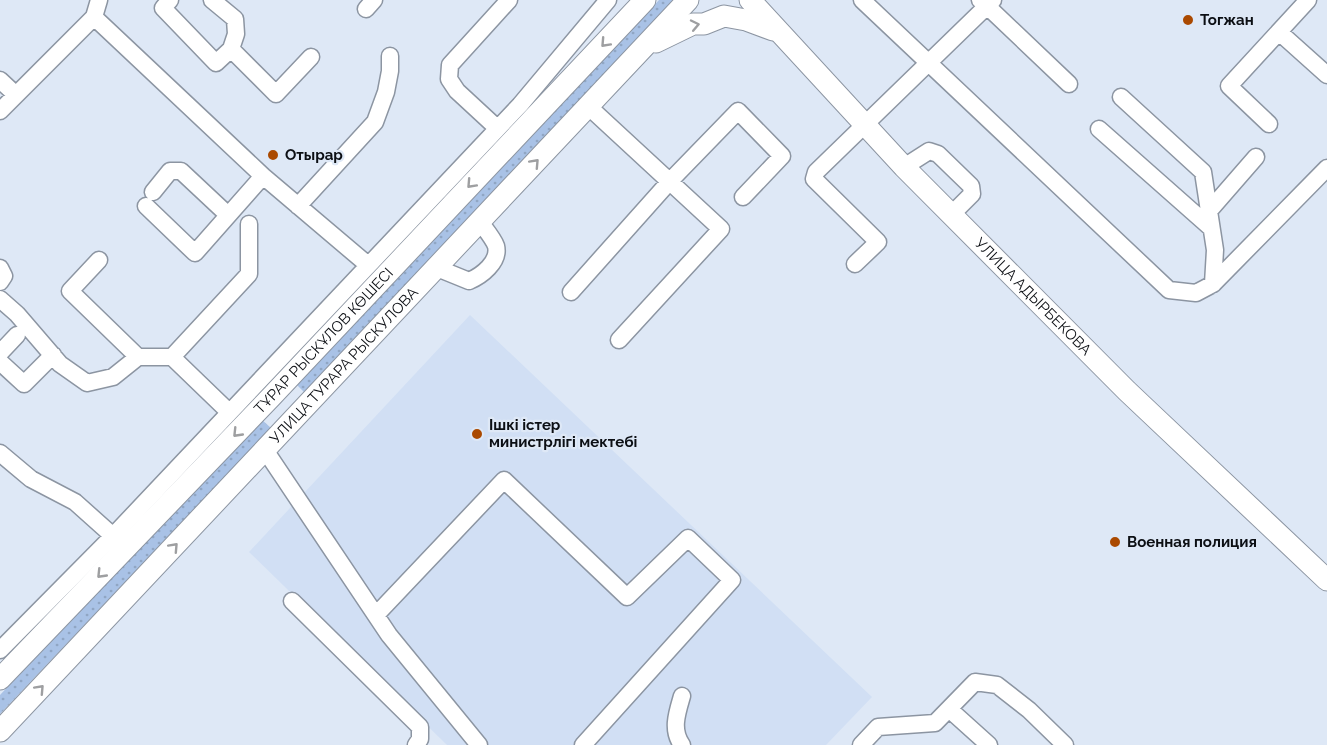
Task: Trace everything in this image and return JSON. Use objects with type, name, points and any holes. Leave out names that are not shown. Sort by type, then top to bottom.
[{"type":"main road","points":[[625,22],[631,0]]},
{"type":"main road","name":"ТҰРАР РЫСКҰЛОВ КӨШЕСІ","points":[[0,679],[271,397],[645,0]]},
{"type":"main road","name":"УЛИЦА ТУРАРА РЫСКУЛОВА","points":[[0,732],[688,0]]},
{"type":"main road","name":"УЛИЦА АДЫРБЕКОВА","points":[[750,0],[904,167],[1127,391],[1327,580]]},
{"type":"main road","points":[[764,0],[774,28]]},
{"type":"main road","points":[[642,49],[693,24],[704,24],[724,16],[774,28]]},
{"type":"main road","points":[[271,397],[295,418]]},
{"type":"street","points":[[0,111],[94,17],[99,0]]},
{"type":"street","points":[[170,0],[163,8],[216,63],[231,49],[236,34],[235,20],[212,0]]},
{"type":"street","points":[[497,128],[457,91],[449,79],[450,65],[509,0]]},
{"type":"street","points":[[0,650],[113,536],[520,105],[608,0]]},
{"type":"street","points":[[862,0],[1169,290],[1196,293],[1213,284],[1327,168]]},
{"type":"street","points":[[1269,124],[1229,87],[1308,0]]},
{"type":"street","points":[[855,264],[878,242],[814,179],[816,172],[930,62],[986,2],[1069,84]]},
{"type":"street","points":[[94,17],[263,176],[368,265]]},
{"type":"street","points":[[1279,32],[1327,75]]},
{"type":"street","points":[[231,49],[276,94],[311,57]]},
{"type":"street","points":[[298,206],[375,122],[386,92],[390,56]]},
{"type":"street","points":[[0,80],[15,94]]},
{"type":"street","points":[[1121,97],[1203,172],[1215,250],[1213,284]]},
{"type":"street","points":[[520,105],[544,107]]},
{"type":"street","points":[[589,107],[722,229],[619,340]]},
{"type":"street","points":[[571,292],[670,181],[738,111],[782,156],[743,197]]},
{"type":"street","points":[[1099,129],[1211,228]]},
{"type":"street","points":[[904,167],[929,151],[938,154],[971,186],[972,194],[952,214]]},
{"type":"street","points":[[1209,211],[1256,157]]},
{"type":"street","points":[[228,215],[181,171],[170,171],[149,199],[195,253],[263,176]]},
{"type":"street","points":[[437,268],[469,281],[481,276],[490,267],[496,252],[495,244],[480,222]]},
{"type":"street","points":[[172,357],[249,274],[249,224]]},
{"type":"street","points":[[99,260],[70,291],[138,357]]},
{"type":"street","points":[[0,268],[4,276],[0,282]]},
{"type":"street","points":[[0,299],[17,314],[60,364],[87,383],[113,377],[138,357],[172,357],[229,412]]},
{"type":"street","points":[[0,353],[17,335]]},
{"type":"street","points":[[0,362],[24,384],[53,356]]},
{"type":"street","points":[[265,450],[389,635],[478,745]]},
{"type":"street","points":[[0,453],[31,479],[75,502],[113,536]]},
{"type":"street","points":[[376,615],[504,480],[627,597],[688,538],[732,580],[583,745]]},
{"type":"street","points":[[292,601],[420,727],[420,738],[416,745]]},
{"type":"street","points":[[861,745],[878,727],[935,723],[975,682],[997,685],[1029,710],[1065,745]]},
{"type":"street","points":[[682,696],[676,714],[676,737],[682,745]]},
{"type":"street","points":[[949,709],[989,745]]},
{"type":"shaded area","points":[[659,0],[676,0],[305,393],[296,384]]},
{"type":"shaded area","name":"Ішкі істер министрлігі мектебі","points":[[470,315],[872,697],[826,745],[447,745],[249,552]]},
{"type":"shaded area","points":[[261,419],[271,428],[0,714],[0,695]]},
{"type":"place","name":"Тогжан","points":[[1188,20]]},
{"type":"place","name":"Отырар","points":[[273,155]]},
{"type":"place","name":"Ішкі істер министрлігі мектебі","points":[[477,434]]},
{"type":"place","name":"Военная полиция","points":[[1115,542]]}]
